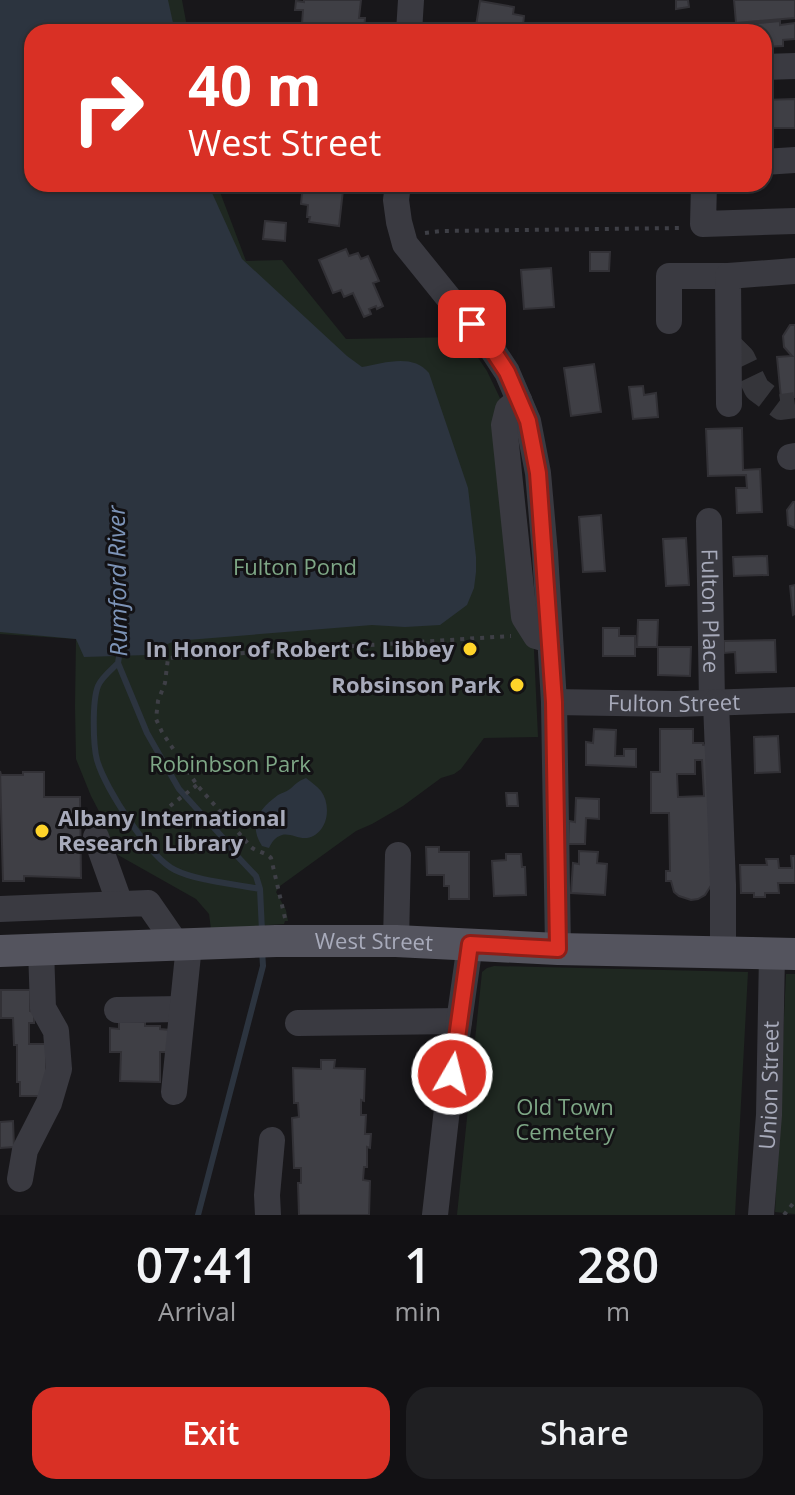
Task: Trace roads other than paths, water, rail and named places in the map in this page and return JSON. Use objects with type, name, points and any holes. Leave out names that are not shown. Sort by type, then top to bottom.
[{"type":"main road","name":"West Street","points":[[0,951],[396,941],[558,949],[783,954]]},
{"type":"street","points":[[410,24],[411,0]]},
{"type":"street","points":[[772,67],[795,66]]},
{"type":"street","points":[[772,161],[795,160]]},
{"type":"street","points":[[397,192],[399,222],[405,244],[484,337],[507,372],[528,421],[538,473],[540,634],[554,702],[558,949]]},
{"type":"street","points":[[704,192],[703,224],[795,221]]},
{"type":"street","points":[[669,321],[669,276],[795,271]]},
{"type":"street","points":[[728,276],[729,404]]},
{"type":"street","name":"Fulton Place","points":[[709,521],[723,954]]},
{"type":"street","name":"Fulton Street","points":[[554,702],[795,700]]},
{"type":"street","points":[[96,837],[120,904]]},
{"type":"street","points":[[396,941],[398,855]]},
{"type":"street","points":[[0,909],[148,903],[183,945],[182,1009],[174,1092]]},
{"type":"street","points":[[435,1215],[470,944]]},
{"type":"street","points":[[20,1179],[25,1150],[49,1103],[59,1069],[56,1031],[43,1008],[41,949]]},
{"type":"street","name":"Union Street","points":[[761,1215],[783,954]]},
{"type":"street","points":[[117,1010],[182,1009]]},
{"type":"street","points":[[298,1023],[459,1021]]},
{"type":"street","points":[[268,1215],[272,1140]]},
{"type":"water","name":"Fulton Pond","points":[[0,0],[168,0],[173,24],[24,24],[24,192],[212,192],[242,259],[347,356],[362,367],[407,361],[429,373],[468,488],[476,557],[474,588],[467,605],[440,625],[372,625],[175,641],[147,655],[84,657],[76,639],[0,632]]},
{"type":"water","points":[[306,778],[324,797],[327,811],[324,825],[307,838],[282,835],[269,848],[262,846],[256,831],[261,811],[278,795]]},
{"type":"waterway","name":"Rumford River","points":[[120,650],[118,663],[147,733],[179,789],[256,876],[260,889],[262,931]]},
{"type":"waterway","points":[[118,663],[98,686],[94,723],[97,760],[119,804],[153,852],[175,870],[205,880],[260,889]]},
{"type":"waterway","name":"Rumford River","points":[[198,1215],[263,966],[262,950]]},
{"type":"tunnel","points":[[729,345],[742,358],[757,389],[781,407],[795,405]]},
{"type":"place","name":"In Honor of Robert C. Libbey","points":[[470,649]]},
{"type":"place","name":"Robsinson Park","points":[[517,685]]},
{"type":"place","name":"Albany International Research Library","points":[[42,831]]},
{"type":"park label","name":"Robinbson Park","points":[[230,764]]},
{"type":"park label","name":"Old Town Cemetery","points":[[565,1120]]}]
